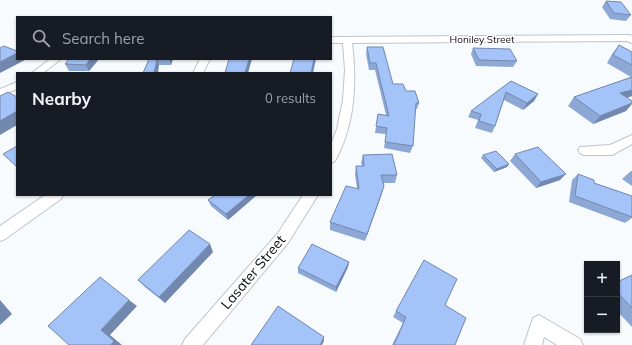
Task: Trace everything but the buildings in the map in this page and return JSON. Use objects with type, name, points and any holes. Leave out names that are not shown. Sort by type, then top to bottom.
[{"type":"street","name":"Honiley Street","points":[[332,40],[629,38],[632,40]]},
{"type":"street","points":[[332,155],[345,120],[351,91],[351,64],[347,40]]},
{"type":"street","points":[[39,72],[55,60]]},
{"type":"street","points":[[198,72],[204,60]]},
{"type":"street","points":[[0,93],[16,85]]},
{"type":"street","points":[[584,150],[612,150],[632,139]]},
{"type":"street","points":[[0,234],[55,196]]},
{"type":"street","name":"Lasater Street","points":[[191,345],[278,243],[310,196]]},
{"type":"street","points":[[533,345],[538,324],[574,345]]}]
